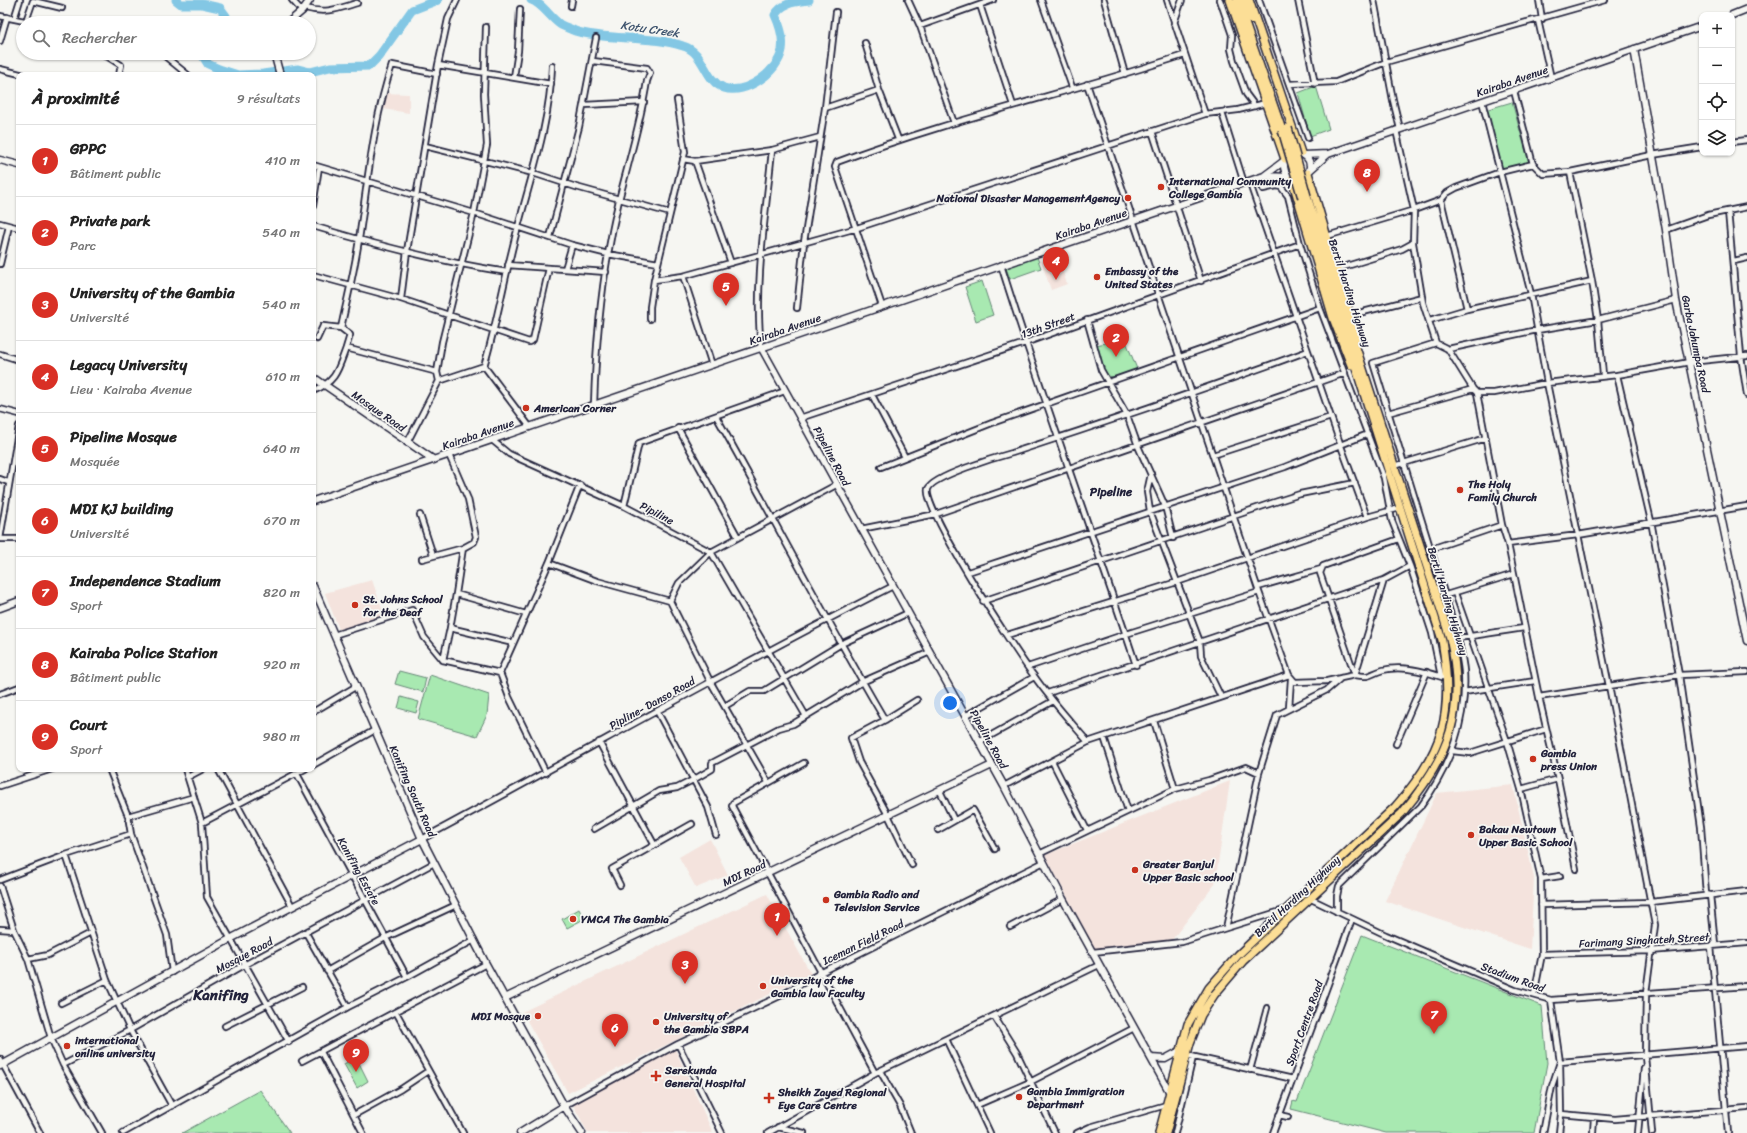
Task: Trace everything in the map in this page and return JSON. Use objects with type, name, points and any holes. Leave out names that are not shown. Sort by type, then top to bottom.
[{"type":"main road","points":[[1230,0],[1285,160]]},
{"type":"main road","name":"Bertil Harding Highway","points":[[1237,0],[1270,91],[1355,353]]},
{"type":"main road","name":"Bertil Harding Highway","points":[[1166,1133],[1186,1054],[1188,1024],[1209,988],[1228,965],[1396,807],[1414,786],[1430,760],[1442,733],[1448,694],[1444,677],[1442,640],[1400,508],[1276,90],[1243,0]]},
{"type":"main road","points":[[1249,0],[1302,154]]},
{"type":"main road","points":[[1290,178],[1333,318],[1348,359],[1359,368],[1362,354],[1308,172]]},
{"type":"main road","name":"Bertil Harding Highway","points":[[1159,1133],[1169,1091],[1186,1054],[1201,1015],[1221,985],[1243,961],[1311,900],[1402,813],[1420,792],[1444,751],[1452,726],[1457,682],[1453,651],[1394,466],[1359,368]]},
{"type":"street","points":[[0,16],[14,19],[20,0]]},
{"type":"street","points":[[28,16],[33,0],[62,8]]},
{"type":"street","points":[[292,0],[304,10],[318,12],[328,12],[358,3]]},
{"type":"street","points":[[297,16],[304,10],[310,0]]},
{"type":"street","points":[[571,6],[572,0]]},
{"type":"street","points":[[908,0],[920,26],[954,122]]},
{"type":"street","points":[[920,26],[993,0]]},
{"type":"street","points":[[1041,0],[1072,88]]},
{"type":"street","points":[[1104,0],[1126,74]]},
{"type":"street","points":[[1166,0],[1205,114]]},
{"type":"street","points":[[1174,24],[1182,0]]},
{"type":"street","points":[[1220,0],[1232,35],[1231,49],[1234,61],[1246,94],[1255,106]]},
{"type":"street","points":[[1259,0],[1308,138]]},
{"type":"street","points":[[1298,0],[1315,84]]},
{"type":"street","points":[[1374,0],[1414,210],[1413,243],[1422,297],[1436,343]]},
{"type":"street","points":[[1539,0],[1540,19],[1551,78]]},
{"type":"street","points":[[1289,84],[1336,82],[1386,62],[1605,0]]},
{"type":"street","points":[[401,300],[406,251],[417,196],[438,65],[448,19],[457,1]]},
{"type":"street","points":[[980,5],[1013,105]]},
{"type":"street","points":[[514,77],[518,51],[520,9]]},
{"type":"street","points":[[1735,15],[1747,9]]},
{"type":"street","points":[[797,308],[804,242],[825,108],[836,12]]},
{"type":"street","points":[[0,41],[7,18]]},
{"type":"street","points":[[407,443],[439,381],[437,372],[442,342],[450,316],[474,213],[484,161],[487,145],[484,73],[486,27]]},
{"type":"street","name":"Kairaba Avenue","points":[[1328,154],[1699,27]]},
{"type":"street","points":[[550,237],[566,184],[584,105],[596,38]]},
{"type":"street","points":[[865,43],[879,90],[898,140]]},
{"type":"street","name":"Garba Jahumpa Road","points":[[1634,50],[1666,230],[1676,300],[1747,641]]},
{"type":"street","points":[[882,306],[835,164],[898,140],[954,122],[1126,74],[1184,55]]},
{"type":"street","points":[[114,60],[121,64],[120,72]]},
{"type":"street","points":[[170,60],[184,72]]},
{"type":"street","points":[[275,60],[279,72]]},
{"type":"street","points":[[593,61],[647,68],[650,73],[631,158],[619,199],[608,254],[596,349],[594,405]]},
{"type":"street","points":[[341,328],[359,240],[378,111],[392,65],[437,74]]},
{"type":"street","points":[[438,65],[551,84]]},
{"type":"street","points":[[484,366],[494,330],[518,226],[534,173],[546,120],[552,66]]},
{"type":"street","points":[[0,69],[16,73]]},
{"type":"street","points":[[1087,84],[1248,556],[1258,590],[1270,619],[1290,677],[1289,708]]},
{"type":"street","points":[[825,108],[879,90]]},
{"type":"street","points":[[1514,91],[1533,164],[1543,174],[1570,172],[1652,155],[1699,147]]},
{"type":"street","points":[[650,319],[650,307],[654,280],[686,148],[677,100]]},
{"type":"street","points":[[1482,101],[1531,294],[1547,383],[1610,686],[1656,925],[1650,951],[1646,993],[1644,1056],[1638,1133]]},
{"type":"street","points":[[584,105],[644,102]]},
{"type":"street","points":[[654,280],[683,276],[857,228],[1205,114],[1222,113],[1266,103]]},
{"type":"street","points":[[1222,113],[1367,517]]},
{"type":"street","points":[[1152,131],[1202,281]]},
{"type":"street","points":[[683,159],[695,161],[772,150],[820,137]]},
{"type":"street","points":[[1735,142],[1747,140]]},
{"type":"street","points":[[424,146],[534,173],[566,184],[670,213]]},
{"type":"street","points":[[761,347],[759,327],[762,255],[772,150]]},
{"type":"street","points":[[1264,176],[1292,153],[1328,154]]},
{"type":"street","points":[[1302,154],[1309,162],[1308,172]]},
{"type":"street","points":[[1264,176],[1301,179],[1328,154]]},
{"type":"street","points":[[0,160],[16,163]]},
{"type":"street","points":[[1285,160],[1284,170],[1290,178]]},
{"type":"street","points":[[695,161],[731,263]]},
{"type":"street","points":[[1327,236],[1414,210],[1441,200],[1447,193],[1456,188],[1500,172],[1533,164]]},
{"type":"street","points":[[316,166],[518,226],[572,245],[608,254],[658,263]]},
{"type":"street","points":[[316,186],[319,167]]},
{"type":"street","points":[[1570,172],[1592,281],[1598,320],[1603,375]]},
{"type":"street","name":"Kairaba Avenue","points":[[316,500],[1264,176]]},
{"type":"street","points":[[1263,189],[1277,186],[1285,191],[1320,308],[1384,478],[1390,511],[1410,566],[1444,677]]},
{"type":"street","points":[[1441,200],[1467,309]]},
{"type":"street","points":[[1666,230],[1708,215],[1747,207]]},
{"type":"street","points":[[1728,211],[1734,261],[1741,356],[1747,395]]},
{"type":"street","points":[[0,223],[16,227]]},
{"type":"street","points":[[0,264],[9,226]]},
{"type":"street","points":[[316,227],[359,240],[462,264],[507,272]]},
{"type":"street","points":[[1337,269],[1402,249],[1413,243]]},
{"type":"street","name":"13th Street","points":[[800,418],[1025,343],[1087,320],[1202,281],[1300,244]]},
{"type":"street","points":[[565,270],[572,245]]},
{"type":"street","points":[[1734,261],[1747,258]]},
{"type":"street","points":[[508,265],[606,272]]},
{"type":"street","points":[[1001,266],[1025,343],[1092,531],[1114,602],[1136,665]]},
{"type":"street","points":[[316,276],[401,300],[532,342],[549,268]]},
{"type":"street","points":[[683,276],[712,365]]},
{"type":"street","points":[[1430,320],[1467,309],[1592,281]]},
{"type":"street","points":[[1351,314],[1422,297]]},
{"type":"street","points":[[1448,349],[1537,330],[1598,320],[1676,300]]},
{"type":"street","points":[[881,467],[992,423],[1107,384],[1320,308]]},
{"type":"street","points":[[1087,320],[1101,370],[1107,384],[1127,415],[1138,446],[1165,506],[1173,538]]},
{"type":"street","points":[[316,390],[326,386],[337,372],[350,335],[341,328],[323,326],[317,339]]},
{"type":"street","points":[[1337,912],[1337,896],[1339,886],[1421,806],[1438,781],[1452,751],[1460,724],[1464,692],[1464,670],[1458,638],[1446,595],[1373,363],[1436,343],[1448,349],[1475,391],[1486,438],[1502,525],[1508,544],[1538,697],[1558,779],[1576,869]]},
{"type":"street","name":"Pipeline Road","points":[[761,347],[836,485],[1004,786],[1063,899],[1169,1091]]},
{"type":"street","points":[[346,348],[437,372]]},
{"type":"street","points":[[1088,742],[1034,677],[1007,635],[983,602],[936,514],[928,494],[931,484],[938,478],[985,461],[1192,394],[1308,351]]},
{"type":"street","points":[[0,354],[16,359]]},
{"type":"street","points":[[1388,413],[1475,391],[1494,392],[1603,375],[1617,375],[1690,362],[1747,356]]},
{"type":"street","points":[[439,381],[484,366]]},
{"type":"street","points":[[484,366],[530,426]]},
{"type":"street","points":[[861,529],[936,514],[1203,424],[1345,373]]},
{"type":"street","points":[[1617,375],[1651,521],[1679,675],[1701,827],[1706,894],[1710,896],[1715,944],[1711,946],[1714,989],[1728,1133]]},
{"type":"street","name":"Mosque Road","points":[[316,379],[407,443],[434,460]]},
{"type":"street","points":[[624,506],[639,443],[785,391]]},
{"type":"street","points":[[872,394],[906,457]]},
{"type":"street","points":[[0,409],[16,413]]},
{"type":"street","points":[[716,416],[774,518],[862,682],[885,720]]},
{"type":"street","points":[[1213,455],[1331,417]]},
{"type":"street","points":[[678,428],[738,537]]},
{"type":"street","points":[[968,572],[1285,467],[1368,434]]},
{"type":"street","points":[[1394,466],[1486,438]]},
{"type":"street","name":"Pipiline","points":[[492,440],[509,454],[624,506],[711,552]]},
{"type":"street","points":[[16,441],[8,482],[0,539],[16,539]]},
{"type":"street","points":[[422,559],[463,548],[474,542],[475,532],[468,499],[449,454]]},
{"type":"street","points":[[1151,474],[1147,492],[1150,511],[1200,642],[1201,656],[1221,697]]},
{"type":"street","points":[[0,479],[8,482]]},
{"type":"street","points":[[983,602],[1300,494],[1355,482]]},
{"type":"street","points":[[546,773],[509,697],[500,673],[550,563],[580,485]]},
{"type":"street","points":[[670,600],[679,583],[711,552],[836,485]]},
{"type":"street","points":[[1508,544],[1578,535],[1651,521],[1747,506]]},
{"type":"street","points":[[1007,635],[1177,582],[1248,556],[1367,517],[1400,508]]},
{"type":"street","points":[[420,515],[433,555]]},
{"type":"street","points":[[1431,548],[1502,525]]},
{"type":"street","points":[[1028,667],[1126,634],[1190,615],[1321,569],[1323,566],[1399,539]]},
{"type":"street","points":[[443,660],[450,628],[463,548]]},
{"type":"street","points":[[711,552],[786,678],[806,716]]},
{"type":"street","points":[[550,563],[597,581],[670,600],[710,681],[748,744],[768,782]]},
{"type":"street","points":[[1048,693],[1136,665],[1384,580],[1410,566]]},
{"type":"street","points":[[1321,569],[1320,573],[1356,675]]},
{"type":"street","points":[[1446,595],[1514,574]]},
{"type":"street","points":[[1356,675],[1384,580]]},
{"type":"street","name":"Pipline- Danso Road","points":[[422,838],[546,773],[710,681],[893,586]]},
{"type":"street","points":[[1455,592],[1507,741],[1521,789],[1541,879],[1542,954],[1534,995]]},
{"type":"street","name":"Kanifing South Road","points":[[316,593],[355,687],[422,838],[486,964],[564,1106],[582,1133]]},
{"type":"street","points":[[456,594],[526,614]]},
{"type":"street","points":[[0,608],[16,602]]},
{"type":"street","points":[[334,635],[412,610],[424,637],[443,660],[500,673]]},
{"type":"street","points":[[725,706],[750,691],[761,693],[841,644],[908,613]]},
{"type":"street","points":[[450,628],[513,643]]},
{"type":"street","points":[[1458,638],[1524,628]]},
{"type":"street","points":[[594,829],[659,791],[677,788],[693,780],[712,769],[712,763],[779,728],[793,724],[862,682],[930,652]]},
{"type":"street","points":[[1290,677],[1295,682],[1327,681],[1356,675],[1368,677],[1382,670],[1417,669],[1444,677]]},
{"type":"street","points":[[1396,744],[1427,672]]},
{"type":"street","points":[[1538,697],[1679,675],[1747,672]]},
{"type":"street","points":[[965,716],[1034,677]]},
{"type":"street","points":[[1004,786],[1088,742],[1154,721],[1221,697],[1290,677]]},
{"type":"street","points":[[1226,928],[1258,773],[1277,715],[1327,690],[1341,678]]},
{"type":"street","points":[[1464,692],[1535,681]]},
{"type":"street","points":[[316,710],[355,687]]},
{"type":"street","points":[[0,694],[16,689]]},
{"type":"street","points":[[912,865],[888,815],[859,762],[851,738],[885,720],[917,700]]},
{"type":"street","points":[[979,742],[1053,701]]},
{"type":"street","points":[[657,710],[708,806],[716,835]]},
{"type":"street","points":[[1154,721],[1175,789]]},
{"type":"street","points":[[1452,751],[1470,753],[1546,729]]},
{"type":"street","points":[[316,763],[375,730]]},
{"type":"street","points":[[1104,737],[1128,812]]},
{"type":"street","points":[[600,742],[654,844]]},
{"type":"street","points":[[1052,761],[1087,830]]},
{"type":"street","points":[[804,763],[768,782],[733,803],[732,806],[822,972],[875,1074]]},
{"type":"street","name":"MDI Road","points":[[505,998],[992,765]]},
{"type":"street","points":[[1039,854],[1175,789],[1209,780],[1246,767],[1258,773]]},
{"type":"street","points":[[0,786],[43,772]]},
{"type":"street","points":[[110,772],[128,816],[131,834],[167,935],[172,972]]},
{"type":"street","points":[[186,772],[202,822],[207,897],[232,938],[289,1042]]},
{"type":"street","points":[[188,777],[197,772]]},
{"type":"street","points":[[220,772],[292,906]]},
{"type":"street","points":[[202,822],[300,772]]},
{"type":"street","name":"Kanifing Estate","points":[[297,774],[407,977]]},
{"type":"street","points":[[1521,789],[1558,779]]},
{"type":"street","points":[[940,791],[954,820]]},
{"type":"street","points":[[128,816],[194,797]]},
{"type":"street","points":[[938,830],[972,810],[975,811],[995,849]]},
{"type":"street","points":[[620,885],[612,869],[692,824]]},
{"type":"street","points":[[0,880],[66,855],[131,834]]},
{"type":"street","points":[[40,1133],[1,1063],[51,1038],[232,938],[422,838]]},
{"type":"street","points":[[66,855],[107,980],[130,1030],[172,1106]]},
{"type":"street","name":"Mosque Road","points":[[63,1065],[130,1030],[246,964],[366,901],[434,862]]},
{"type":"street","name":"Iceman Field Road","points":[[564,1106],[678,1044],[780,996],[822,972],[1044,862]]},
{"type":"street","points":[[1541,879],[1560,876]]},
{"type":"street","points":[[0,886],[14,930],[28,959],[51,1038],[63,1065],[102,1133]]},
{"type":"street","points":[[1541,905],[1651,902],[1747,890]]},
{"type":"street","points":[[1010,927],[1063,899]]},
{"type":"street","name":"Stadium Road","points":[[1311,900],[1386,935],[1496,982],[1551,1000],[1747,986]]},
{"type":"street","points":[[327,971],[385,938],[456,905]]},
{"type":"street","points":[[1093,952],[1182,942],[1286,909]]},
{"type":"street","name":"Sport Centre Road","points":[[1273,1133],[1352,918]]},
{"type":"street","points":[[0,929],[14,930]]},
{"type":"street","points":[[28,959],[48,955],[91,933]]},
{"type":"street","points":[[306,933],[348,1007]]},
{"type":"street","points":[[123,1133],[289,1042],[348,1007],[407,977],[474,940]]},
{"type":"street","name":"Farimang Singhateh Street","points":[[1542,954],[1650,951],[1747,942]]},
{"type":"street","points":[[302,1061],[486,964]]},
{"type":"street","points":[[768,1133],[880,1071],[1099,965]]},
{"type":"street","points":[[61,1003],[107,980]]},
{"type":"street","points":[[225,1026],[302,987]]},
{"type":"street","points":[[1551,1000],[1560,1062],[1561,1114],[1559,1133]]},
{"type":"street","points":[[1250,1070],[1267,1008]]},
{"type":"street","points":[[396,1012],[463,1133]]},
{"type":"street","points":[[994,1016],[1017,1052],[1055,1133]]},
{"type":"street","points":[[977,1105],[1030,1082],[1134,1028]]},
{"type":"street","points":[[946,1039],[990,1133]]},
{"type":"street","points":[[678,1044],[722,1133]]},
{"type":"street","points":[[1560,1062],[1747,1046]]},
{"type":"street","points":[[321,1052],[364,1133]]},
{"type":"street","points":[[1175,1133],[1186,1054]]},
{"type":"street","points":[[1151,1058],[1166,1059],[1186,1054],[1250,1070],[1293,1078]]},
{"type":"street","points":[[1644,1056],[1652,1133]]},
{"type":"street","points":[[1543,1133],[1552,1086],[1560,1062]]},
{"type":"street","points":[[354,1115],[401,1089],[428,1071]]},
{"type":"street","points":[[880,1071],[900,1106],[910,1133]]},
{"type":"street","points":[[1077,1133],[1090,1127],[1166,1105]]},
{"type":"street","points":[[520,1133],[564,1106]]},
{"type":"street","points":[[1561,1114],[1615,1119],[1747,1108]]},
{"type":"street","points":[[1279,1115],[1288,1117]]},
{"type":"street","points":[[1593,1133],[1594,1118]]},
{"type":"street","points":[[778,1127],[804,1133]]},
{"type":"shaded area","points":[[383,93],[409,94],[409,113],[383,109]]},
{"type":"shaded area","points":[[1057,255],[1067,284],[1051,290],[1041,261]]},
{"type":"shaded area","name":"St. Johns School for the Deaf","points":[[372,580],[385,617],[340,632],[325,593]]},
{"type":"shaded area","name":"Greater Banjul Upper Basic school","points":[[1230,781],[1215,884],[1171,941],[1095,949],[1045,855]]},
{"type":"shaded area","name":"Bakau Newtown Upper Basic School","points":[[1513,785],[1534,878],[1530,949],[1385,901],[1437,793]]},
{"type":"shaded area","points":[[710,839],[728,875],[696,888],[679,857]]},
{"type":"shaded area","points":[[767,894],[811,974],[568,1093],[522,1012]]},
{"type":"shaded area","name":"Serekunda General Hospital","points":[[675,1049],[713,1133],[588,1133],[572,1103]]},
{"type":"green space","points":[[1316,86],[1329,129],[1310,136],[1298,93]]},
{"type":"green space","points":[[1512,102],[1529,163],[1502,170],[1485,110]]},
{"type":"green space","points":[[1037,257],[1041,268],[1010,279],[1006,268]]},
{"type":"green space","points":[[982,281],[993,315],[976,321],[965,287]]},
{"type":"green space","points":[[1125,339],[1137,369],[1115,377],[1107,376],[1103,370],[1096,345]]},
{"type":"green space","points":[[399,671],[426,678],[423,692],[395,684]]},
{"type":"green space","points":[[430,675],[489,695],[487,715],[477,736],[418,719]]},
{"type":"green space","points":[[401,697],[419,702],[416,713],[398,708]]},
{"type":"green space","name":"YMCA The Gambia","points":[[579,909],[584,919],[567,928],[562,919]]},
{"type":"green space","points":[[1362,935],[1542,1006],[1547,1063],[1534,1133],[1386,1133],[1291,1109],[1293,1101],[1297,1102]]},
{"type":"green space","points":[[356,1057],[368,1081],[357,1088],[344,1064]]},
{"type":"green space","points":[[260,1090],[290,1133],[182,1133]]},
{"type":"waterway","name":"Kotu Creek","points":[[176,0],[181,4],[202,4],[220,8],[226,16]]},
{"type":"waterway","name":"Kotu Creek","points":[[310,72],[330,67],[369,66],[379,56],[412,10],[438,0]]},
{"type":"waterway","name":"Kotu Creek","points":[[531,0],[539,4],[561,25],[575,31],[601,36],[656,40],[690,49],[696,54],[712,79],[717,84],[724,88],[733,89],[751,85],[768,74],[779,58],[782,50],[781,32],[775,15],[782,7],[786,5],[794,2],[809,0]]},
{"type":"waterway","name":"Kotu Creek","points":[[206,60],[208,64],[228,72]]},
{"type":"waterway","name":"Kotu Creek","points":[[277,72],[298,69],[310,72]]},
{"type":"place","name":"International Community College Gambia","points":[[1161,187]]},
{"type":"place","name":"Kairaba Police Station","points":[[1367,192]]},
{"type":"place","name":"National Disaster ManagementAgency","points":[[1128,198]]},
{"type":"place","name":"Embassy of the United States","points":[[1097,277]]},
{"type":"place","name":"Legacy University","points":[[1056,280]]},
{"type":"place","name":"Pipeline Mosque","points":[[726,306]]},
{"type":"place","name":"Private park","points":[[1116,357]]},
{"type":"place","name":"American Corner","points":[[526,408]]},
{"type":"place","name":"The Holy Family Church","points":[[1460,490]]},
{"type":"place","name":"St. Johns School for the Deaf","points":[[355,605]]},
{"type":"place","name":"Gambia press Union","points":[[1533,759]]},
{"type":"place","name":"Bakau Newtown Upper Basic School","points":[[1471,835]]},
{"type":"place","name":"Greater Banjul Upper Basic school","points":[[1135,870]]},
{"type":"place","name":"Gambia Radio and Television Service","points":[[826,900]]},
{"type":"place","name":"YMCA The Gambia","points":[[573,919]]},
{"type":"place","name":"GPPC","points":[[777,936]]},
{"type":"place","name":"University of the Gambia","points":[[685,984]]},
{"type":"place","name":"University of the Gambia law Faculty","points":[[763,986]]},
{"type":"place","name":"MDI Mosque","points":[[538,1016]]},
{"type":"place","name":"University of the Gambia SBPA","points":[[656,1022]]},
{"type":"place","name":"Independence Stadium","points":[[1434,1034]]},
{"type":"place","name":"international online university","points":[[67,1046]]},
{"type":"place","name":"MDI KJ building","points":[[615,1047]]},
{"type":"place","name":"Court","points":[[356,1072]]},
{"type":"place","name":"Serekunda General Hospital","points":[[656,1076]]},
{"type":"place","name":"Gambia Immigration Department","points":[[1019,1097]]},
{"type":"place","name":"Sheikh Zayed Regional Eye Care Centre","points":[[769,1098]]},
{"type":"district","name":"Pipeline","points":[[1111,492]]},
{"type":"district","name":"Kanifing","points":[[221,995]]}]
